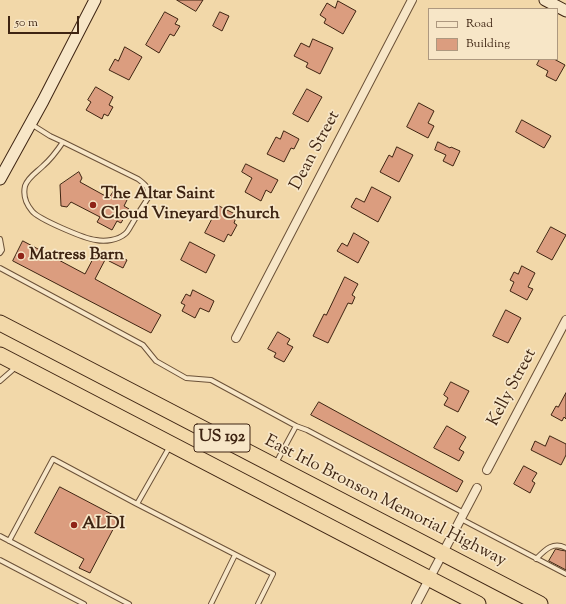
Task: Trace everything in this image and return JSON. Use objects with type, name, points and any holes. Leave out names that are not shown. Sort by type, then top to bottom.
[{"type":"highway","name":"East Irlo Bronson Memorial Highway","points":[[0,324],[540,604]]},
{"type":"highway","name":"US 192","points":[[0,355],[478,604]]},
{"type":"street","points":[[0,180],[95,0]]},
{"type":"street","name":"Dean Street","points":[[236,338],[412,0]]},
{"type":"street","points":[[545,0],[566,11]]},
{"type":"street","name":"Kelly Street","points":[[487,470],[566,320]]},
{"type":"street","points":[[416,604],[477,488]]},
{"type":"lane","points":[[30,124],[50,136],[63,142],[138,179],[147,187],[149,192],[148,198],[126,234],[116,239],[103,241],[95,240],[64,229],[42,219],[33,212],[25,198],[25,188],[27,182],[30,177],[58,150],[63,142]]},
{"type":"lane","points":[[0,238],[2,250],[0,253]]},
{"type":"lane","points":[[0,268],[143,344],[156,361],[186,378],[211,380],[296,426],[307,430],[463,516],[536,559],[566,574]]},
{"type":"lane","points":[[0,381],[19,365]]},
{"type":"lane","points":[[274,466],[296,426]]},
{"type":"lane","points":[[136,504],[171,444]]},
{"type":"lane","points":[[9,541],[52,459],[273,574],[258,604]]},
{"type":"lane","points":[[0,536],[129,604]]},
{"type":"lane","points":[[536,559],[551,546],[561,545],[566,548]]},
{"type":"lane","points":[[211,604],[235,555]]},
{"type":"lane","points":[[0,560],[84,604]]},
{"type":"building","points":[[177,0],[203,0],[196,11]]},
{"type":"building","points":[[338,1],[356,11],[343,34],[324,23],[326,19],[320,15],[327,3],[335,8]]},
{"type":"building","points":[[165,12],[178,19],[175,24],[180,26],[174,36],[170,34],[159,53],[146,45]]},
{"type":"building","points":[[220,12],[229,16],[222,31],[213,26]]},
{"type":"building","points":[[313,39],[333,48],[320,74],[306,67],[308,63],[294,56],[301,43],[309,47]]},
{"type":"building","points":[[125,47],[142,57],[129,80],[109,70],[115,59],[118,61]]},
{"type":"building","points":[[540,60],[556,60],[565,65],[556,81],[546,76],[548,71],[537,65]]},
{"type":"building","points":[[96,87],[113,97],[109,105],[113,107],[108,116],[104,114],[102,119],[86,110],[91,102],[88,100]]},
{"type":"building","points":[[307,89],[322,97],[308,122],[293,114]]},
{"type":"building","points":[[419,103],[434,111],[428,123],[434,126],[428,138],[407,127]]},
{"type":"building","points":[[522,120],[551,136],[544,148],[516,132]]},
{"type":"building","points":[[284,131],[299,139],[294,149],[291,148],[284,162],[267,154],[276,137],[280,139]]},
{"type":"building","points":[[438,142],[460,151],[453,166],[443,161],[446,155],[435,150]]},
{"type":"building","points":[[397,147],[413,155],[399,182],[380,172],[389,155],[392,157]]},
{"type":"building","points":[[246,164],[278,180],[271,193],[266,190],[261,201],[245,192],[252,178],[242,172]]},
{"type":"building","points":[[79,172],[82,178],[80,182],[109,198],[114,190],[128,198],[124,206],[129,209],[121,223],[117,221],[112,230],[97,222],[100,217],[71,202],[67,207],[61,206],[60,185]]},
{"type":"building","points":[[372,187],[391,197],[378,222],[351,207],[356,198],[364,202]]},
{"type":"building","points":[[219,206],[237,215],[234,223],[237,225],[231,236],[228,234],[224,242],[205,233]]},
{"type":"building","points":[[551,227],[566,235],[552,260],[537,252]]},
{"type":"building","points":[[354,233],[369,242],[358,263],[337,251],[342,243],[347,246]]},
{"type":"building","points":[[23,241],[85,274],[96,253],[106,258],[95,279],[161,315],[151,333],[13,261]]},
{"type":"building","points":[[190,242],[215,255],[206,273],[181,260]]},
{"type":"building","points":[[113,253],[127,260],[123,268],[109,261]]},
{"type":"building","points":[[522,266],[535,273],[528,287],[533,289],[527,300],[510,291],[514,282],[510,280],[514,272],[518,274]]},
{"type":"building","points":[[345,277],[358,284],[352,295],[355,297],[352,304],[348,303],[328,343],[313,336],[324,314],[326,315]]},
{"type":"building","points":[[193,290],[214,301],[209,312],[200,308],[195,318],[182,311],[185,305],[181,303],[186,294],[190,296]]},
{"type":"building","points":[[506,310],[521,318],[508,343],[493,336]]},
{"type":"building","points":[[278,332],[290,339],[287,344],[293,347],[284,362],[274,357],[276,353],[268,349]]},
{"type":"building","points":[[451,382],[469,391],[458,412],[444,405],[448,398],[444,395]]},
{"type":"building","points":[[566,393],[566,419],[564,417],[562,421],[551,415],[556,406],[558,407]]},
{"type":"building","points":[[319,402],[463,481],[457,492],[311,415]]},
{"type":"building","points":[[447,426],[466,437],[459,449],[464,452],[459,461],[434,448]]},
{"type":"building","points":[[550,436],[566,444],[566,455],[561,465],[531,450],[535,441],[545,446]]},
{"type":"building","points":[[524,466],[537,473],[532,481],[535,483],[530,493],[514,484]]},
{"type":"building","points":[[60,487],[119,518],[90,573],[79,568],[84,559],[35,533]]},
{"type":"building","points":[[556,549],[566,551],[566,570],[549,561]]},
{"type":"place","name":"The Altar Saint Cloud Vineyard Church","points":[[93,205]]},
{"type":"place","name":"Matress Barn","points":[[21,256]]},
{"type":"place","name":"ALDI","points":[[74,525]]}]
